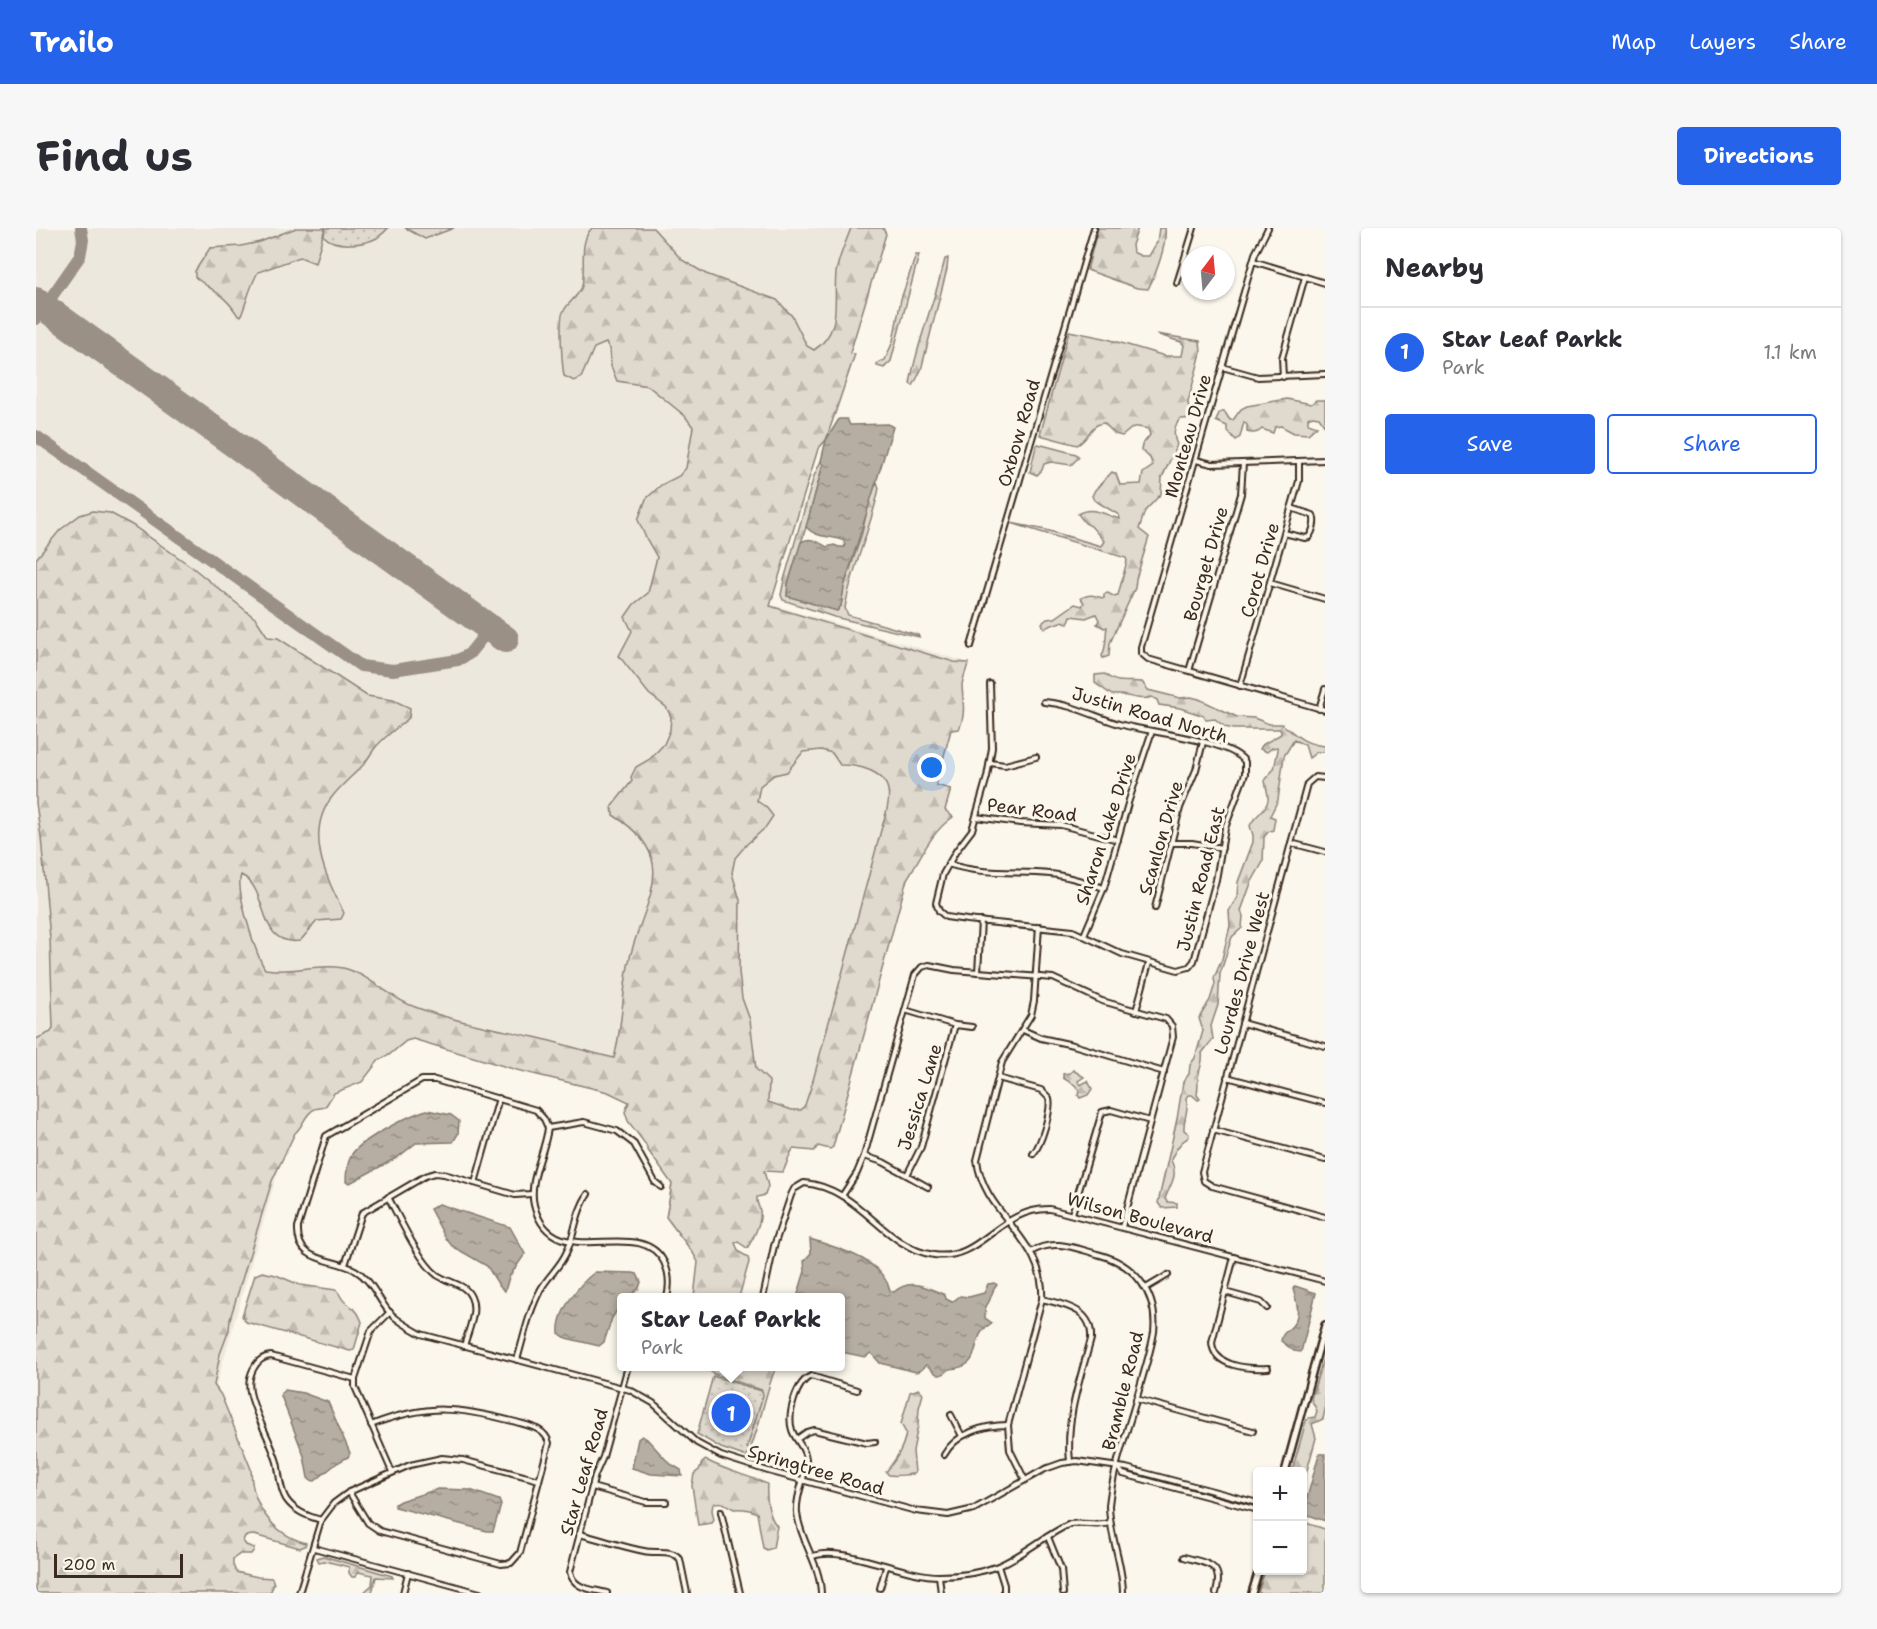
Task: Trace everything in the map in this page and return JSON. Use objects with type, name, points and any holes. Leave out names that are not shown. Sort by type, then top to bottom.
[{"type":"main road","points":[[1286,1467],[1325,1325]]},
{"type":"main road","points":[[1252,1593],[1257,1575]]},
{"type":"street","name":"Oxbow Road","points":[[971,646],[1094,228]]},
{"type":"street","points":[[1178,283],[1194,228]]},
{"type":"street","name":"Monteau Drive","points":[[1189,671],[1148,659],[1141,653],[1141,647],[1253,261],[1259,243],[1268,228]]},
{"type":"street","points":[[1253,261],[1325,283]]},
{"type":"street","points":[[1282,377],[1282,358],[1305,277]]},
{"type":"street","points":[[1222,368],[1258,377],[1325,374]]},
{"type":"street","points":[[1196,460],[1212,464],[1325,460]]},
{"type":"street","name":"Corot Drive","points":[[1240,686],[1292,508],[1299,481],[1299,461]]},
{"type":"street","name":"Bourget Drive","points":[[1189,671],[1240,494],[1243,463]]},
{"type":"street","points":[[1284,533],[1305,538],[1312,533],[1315,519],[1313,515],[1292,508]]},
{"type":"street","points":[[1270,583],[1325,599]]},
{"type":"street","points":[[1189,671],[1325,710]]},
{"type":"street","points":[[990,684],[992,748],[990,763],[972,830],[948,864],[940,882],[936,903],[939,911],[946,916],[1063,929],[1084,935],[1112,950],[1149,963],[1136,1011]]},
{"type":"street","points":[[1319,709],[1325,689]]},
{"type":"street","name":"Justin Road North","points":[[1044,702],[1066,704],[1117,723],[1203,742],[1235,752],[1245,762]]},
{"type":"street","name":"Sharon Lake Drive","points":[[1084,935],[1104,888],[1129,800],[1152,731]]},
{"type":"street","name":"Scanlon Drive","points":[[1155,908],[1180,808],[1196,770],[1203,742]]},
{"type":"street","points":[[990,763],[1005,765],[1036,757]]},
{"type":"street","name":"Justin Road East","points":[[1149,963],[1178,970],[1189,967],[1194,961],[1209,907],[1225,828],[1245,774],[1245,762]]},
{"type":"street","name":"Lourdes Drive West","points":[[1325,778],[1312,778],[1307,784],[1202,1172],[1204,1181],[1212,1186],[1325,1217]]},
{"type":"street","name":"Pear Road","points":[[976,817],[1020,824],[1061,825],[1118,840]]},
{"type":"street","points":[[1170,843],[1192,843],[1222,848]]},
{"type":"street","points":[[1291,843],[1325,852]]},
{"type":"street","points":[[948,864],[976,871],[1051,874],[1104,888]]},
{"type":"street","points":[[978,972],[981,921]]},
{"type":"street","points":[[1025,1480],[1010,1450],[1008,1425],[1042,1299],[1040,1274],[1031,1252],[983,1187],[978,1173],[977,1160],[1005,1057],[1031,1015],[1039,927]]},
{"type":"street","points":[[842,1196],[864,1156],[915,975],[922,967],[933,965],[954,970],[1035,976],[1061,981],[1102,1001],[1162,1018],[1172,1026],[1174,1035],[1122,1227]]},
{"type":"street","points":[[905,1010],[955,1025],[972,1027]]},
{"type":"street","points":[[1242,1023],[1325,1046]]},
{"type":"street","name":"Jessica Lane","points":[[907,1175],[919,1153],[955,1025]]},
{"type":"street","points":[[1023,1030],[1041,1038],[1164,1072]]},
{"type":"street","points":[[1227,1077],[1325,1103]]},
{"type":"street","points":[[998,1078],[1041,1090],[1049,1098],[1050,1107],[1039,1144],[1033,1154]]},
{"type":"street","name":"Springtree Road","points":[[499,1098],[435,1080],[422,1080],[330,1132],[324,1141],[298,1227],[298,1239],[304,1249],[313,1257],[345,1265],[365,1277],[390,1312],[407,1327],[421,1334],[636,1393],[653,1403],[687,1434],[709,1450],[729,1459],[916,1511],[948,1515],[962,1513],[983,1506],[1045,1469],[1070,1462],[1089,1462],[1126,1468],[1253,1502]]},
{"type":"street","points":[[475,1183],[499,1098],[536,1110],[548,1128],[532,1194],[539,1219],[548,1230],[570,1242],[643,1244],[658,1253],[666,1267],[670,1278],[668,1293]]},
{"type":"street","points":[[1072,1214],[1100,1115],[1111,1110],[1150,1121]]},
{"type":"street","points":[[548,1128],[584,1122],[617,1131],[634,1144],[655,1182],[661,1187]]},
{"type":"street","points":[[1213,1130],[1325,1160]]},
{"type":"street","points":[[864,1156],[883,1162],[928,1187]]},
{"type":"street","points":[[345,1265],[362,1213],[425,1176],[435,1173],[515,1195],[532,1194]]},
{"type":"street","name":"Wilson Boulevard","points":[[764,1293],[774,1246],[791,1195],[794,1189],[804,1184],[818,1186],[842,1196],[858,1206],[903,1244],[917,1251],[935,1255],[948,1256],[964,1252],[1008,1220],[1023,1213],[1050,1209],[1325,1281]]},
{"type":"street","points":[[517,1360],[536,1299],[561,1262],[570,1242],[578,1213],[588,1194]]},
{"type":"street","points":[[388,1197],[426,1264],[437,1274],[466,1289],[472,1298],[474,1308],[464,1346]]},
{"type":"street","points":[[1031,1252],[1041,1246],[1061,1244],[1105,1256],[1125,1266],[1146,1288],[1168,1275]]},
{"type":"street","points":[[1234,1257],[1212,1342],[1215,1354],[1220,1359],[1239,1365],[1268,1368]]},
{"type":"street","name":"Bramble Road","points":[[1123,1593],[1120,1561],[1109,1523],[1110,1496],[1154,1329],[1152,1306],[1146,1288]]},
{"type":"street","points":[[1225,1292],[1261,1302],[1267,1308]]},
{"type":"street","points":[[1042,1299],[1080,1311],[1088,1320],[1091,1332],[1069,1425],[1070,1462]]},
{"type":"street","points":[[390,1312],[370,1331],[355,1379],[356,1392],[392,1472]]},
{"type":"street","points":[[321,1520],[304,1515],[286,1499],[281,1487],[277,1463],[250,1393],[250,1379],[258,1361],[270,1356],[355,1379]]},
{"type":"street","name":"Star Leaf Road","points":[[607,1593],[575,1583],[570,1572],[592,1486],[603,1457],[627,1371]]},
{"type":"street","points":[[821,1593],[818,1570],[797,1515],[798,1493],[806,1460],[802,1447],[792,1431],[790,1418],[798,1389],[804,1379],[811,1376],[857,1390]]},
{"type":"street","points":[[1136,1399],[1253,1431]]},
{"type":"street","points":[[349,1492],[368,1523],[380,1531],[501,1564],[514,1561],[520,1553],[549,1443],[546,1434],[535,1428],[452,1408],[409,1412],[371,1425]]},
{"type":"street","points":[[951,1415],[962,1436]]},
{"type":"street","points":[[944,1455],[948,1447],[962,1436],[986,1428],[1008,1425]]},
{"type":"street","points":[[797,1439],[814,1430],[867,1443],[875,1442]]},
{"type":"street","points":[[299,1593],[321,1520],[334,1503],[349,1492],[418,1462],[442,1458],[463,1460],[539,1479]]},
{"type":"street","name":"Springtree Road","points":[[1118,1468],[1124,1474],[1253,1509]]},
{"type":"street","points":[[592,1486],[646,1502],[666,1502]]},
{"type":"street","points":[[721,1512],[740,1593]]},
{"type":"street","points":[[813,1556],[832,1552],[911,1573],[939,1576],[969,1574],[998,1566],[1063,1527],[1074,1524],[1109,1523]]},
{"type":"street","points":[[579,1534],[646,1552],[669,1552],[677,1556],[680,1559],[687,1593]]},
{"type":"street","points":[[1048,1537],[1059,1560],[1063,1577],[1063,1593]]},
{"type":"street","points":[[314,1548],[480,1593]]},
{"type":"street","points":[[1184,1557],[1206,1563],[1217,1570],[1219,1576],[1216,1593]]},
{"type":"street","points":[[880,1588],[886,1566]]},
{"type":"street","points":[[998,1566],[1004,1593]]},
{"type":"street","points":[[403,1593],[408,1573]]},
{"type":"street","points":[[939,1576],[940,1593]]},
{"type":"shaded area","points":[[36,228],[885,228],[766,603],[964,661],[833,1143],[410,1036],[293,1118],[183,1501],[36,1462]]},
{"type":"green space","points":[[296,228],[325,228],[315,263],[300,257],[258,272],[241,316],[238,316],[224,298],[195,277],[195,271],[210,248],[260,242]]},
{"type":"green space","points":[[325,228],[388,228],[377,238],[357,244],[342,244],[324,236]]},
{"type":"green space","points":[[405,228],[454,228],[425,239]]},
{"type":"green space","points":[[592,228],[653,228],[682,260],[706,274],[777,300],[792,316],[807,346],[814,350],[823,342],[833,325],[837,267],[851,228],[883,228],[886,234],[850,353],[855,354],[826,440],[818,449],[770,606],[954,662],[968,663],[962,683],[963,718],[959,729],[951,730],[936,785],[951,789],[945,810],[953,817],[932,837],[907,879],[833,1147],[830,1149],[818,1146],[814,1151],[793,1149],[783,1172],[764,1171],[768,1186],[765,1195],[757,1197],[760,1220],[752,1240],[747,1248],[738,1242],[735,1243],[739,1252],[748,1257],[749,1262],[740,1293],[694,1293],[698,1262],[666,1217],[672,1184],[628,1121],[625,1112],[629,1102],[608,1092],[517,1070],[413,1039],[406,1041],[379,1060],[362,1082],[334,1093],[325,1107],[312,1111],[295,1133],[272,1181],[220,1354],[214,1385],[221,1395],[251,1469],[252,1482],[259,1505],[274,1525],[283,1533],[306,1543],[305,1546],[300,1548],[254,1535],[245,1536],[243,1541],[254,1550],[251,1554],[240,1554],[233,1559],[236,1572],[272,1578],[274,1584],[270,1593],[36,1593],[36,1039],[51,1032],[53,1028],[50,939],[36,803],[36,559],[60,530],[80,515],[93,511],[110,513],[132,525],[192,567],[256,619],[268,637],[278,638],[367,696],[393,700],[410,708],[409,718],[379,744],[364,764],[336,792],[324,811],[320,825],[321,855],[325,870],[344,913],[341,919],[317,921],[300,941],[286,940],[276,935],[269,926],[257,892],[241,875],[244,907],[252,937],[265,969],[343,968],[362,975],[396,998],[429,1012],[614,1058],[628,966],[653,884],[653,866],[648,849],[635,832],[613,815],[612,806],[632,781],[631,777],[636,767],[650,759],[664,744],[670,730],[671,717],[666,707],[649,694],[619,656],[632,631],[625,617],[634,604],[648,593],[657,557],[638,520],[646,499],[661,485],[679,476],[686,468],[693,427],[685,416],[648,386],[617,381],[611,366],[610,349],[606,343],[594,348],[581,378],[574,381],[564,376],[561,343],[562,316],[582,286],[585,240]],"holes":[[[821,750],[832,753],[840,765],[854,766],[876,773],[885,783],[889,796],[812,1084],[805,1105],[801,1110],[792,1110],[768,1102],[769,1081],[756,1069],[750,1020],[742,998],[739,972],[740,900],[732,873],[735,858],[765,828],[773,816],[757,801],[760,786],[774,775],[787,772],[803,752]]]},
{"type":"green space","points":[[1098,228],[1138,228],[1132,245],[1133,252],[1141,256],[1149,256],[1157,242],[1159,228],[1165,228],[1163,251],[1148,289],[1137,288],[1087,270]]},
{"type":"green space","points":[[916,255],[919,255],[891,361],[884,368],[877,366],[877,363],[885,360],[893,341],[901,299]]},
{"type":"green space","points":[[948,258],[921,370],[913,386],[910,384],[917,352],[945,259]]},
{"type":"green space","points":[[1069,331],[1104,338],[1165,356],[1182,356],[1184,345],[1156,334],[1200,341],[1201,353],[1188,402],[1189,409],[1200,415],[1200,418],[1180,419],[1176,425],[1174,435],[1177,445],[1162,478],[1161,494],[1145,511],[1139,529],[1149,537],[1135,588],[1110,643],[1109,656],[1103,658],[1107,627],[1104,628],[1097,624],[1099,620],[1096,614],[1086,618],[1071,616],[1068,624],[1063,621],[1044,628],[1042,623],[1047,619],[1055,618],[1075,604],[1082,606],[1084,603],[1081,598],[1085,596],[1093,595],[1104,598],[1104,594],[1108,593],[1113,596],[1118,595],[1126,558],[1011,523],[1046,530],[1101,546],[1104,541],[1078,514],[1094,511],[1120,519],[1119,515],[1094,500],[1092,496],[1095,490],[1112,472],[1116,474],[1120,485],[1141,484],[1143,473],[1153,466],[1150,458],[1141,450],[1150,435],[1148,429],[1133,427],[1122,436],[1115,434],[1104,423],[1099,424],[1077,445],[1040,435]]},
{"type":"green space","points":[[1287,399],[1311,404],[1316,400],[1325,400],[1325,426],[1319,417],[1312,416],[1308,418],[1308,423],[1317,426],[1308,434],[1294,433],[1281,426],[1275,427],[1273,433],[1262,429],[1251,433],[1247,432],[1247,425],[1244,422],[1240,437],[1236,440],[1227,431],[1227,426],[1216,421],[1219,413],[1224,411],[1230,420],[1233,420],[1241,409],[1247,406]]},
{"type":"green space","points":[[1038,444],[1076,454],[1079,457],[1071,465],[1051,462],[1044,464],[1037,475],[1030,472]]},
{"type":"green space","points":[[821,461],[823,464],[788,584],[787,596],[837,611],[841,606],[844,587],[862,533],[870,497],[877,482],[879,488],[876,503],[845,608],[848,615],[919,637],[834,617],[783,600],[781,595],[784,580],[814,476]]},
{"type":"green space","points":[[1105,674],[1113,680],[1142,682],[1148,690],[1180,698],[1199,699],[1237,717],[1254,718],[1269,724],[1282,724],[1306,741],[1325,746],[1325,752],[1317,752],[1309,758],[1305,745],[1294,740],[1284,756],[1278,800],[1270,816],[1275,818],[1273,830],[1264,837],[1263,862],[1251,883],[1241,911],[1242,928],[1232,937],[1220,974],[1218,1005],[1211,1026],[1213,1039],[1202,1053],[1198,1077],[1197,1095],[1200,1099],[1192,1095],[1186,1098],[1184,1130],[1189,1134],[1171,1160],[1174,1176],[1165,1199],[1168,1202],[1177,1203],[1177,1207],[1162,1208],[1158,1203],[1183,1082],[1189,1074],[1190,1065],[1195,1058],[1203,1031],[1199,1018],[1210,1000],[1215,984],[1214,978],[1222,959],[1230,926],[1229,911],[1237,897],[1238,882],[1253,842],[1250,826],[1265,808],[1268,800],[1265,779],[1274,769],[1278,750],[1277,747],[1267,752],[1260,749],[1262,745],[1281,734],[1281,731],[1279,729],[1233,729],[1225,727],[1215,719],[1206,720],[1204,716],[1180,708],[1159,705],[1152,697],[1142,699],[1112,695],[1095,683],[1095,675]]},
{"type":"green space","points":[[1073,1070],[1084,1077],[1078,1081],[1080,1085],[1088,1081],[1092,1089],[1088,1095],[1080,1098],[1079,1090],[1075,1085],[1063,1078],[1063,1074]]},
{"type":"green space","points":[[262,1272],[300,1285],[336,1290],[343,1300],[357,1312],[362,1322],[354,1350],[350,1351],[246,1322],[242,1316],[255,1275]]},
{"type":"green space","points":[[1325,1352],[1325,1410],[1323,1419],[1312,1424],[1316,1438],[1307,1471],[1307,1467],[1293,1467],[1306,1421],[1315,1417],[1317,1411],[1311,1399]]},
{"type":"green space","points":[[710,1371],[775,1371],[750,1450],[747,1448],[763,1395],[762,1390]]},
{"type":"green space","points":[[713,1376],[765,1392],[747,1457],[721,1448],[697,1434]]},
{"type":"green space","points":[[919,1389],[923,1394],[913,1451],[915,1473],[889,1475],[886,1472],[899,1454],[905,1439],[906,1433],[901,1424],[910,1392]]},
{"type":"green space","points":[[706,1460],[767,1484],[768,1506],[777,1526],[773,1548],[767,1550],[763,1548],[757,1513],[749,1510],[734,1509],[716,1503],[713,1504],[714,1520],[712,1523],[698,1525],[692,1486],[694,1474]]},
{"type":"green space","points":[[1307,1523],[1325,1529],[1325,1593],[1258,1593],[1264,1575],[1307,1575]]},
{"type":"green space","points":[[323,1556],[393,1578],[376,1577],[372,1593],[363,1593],[372,1585],[373,1575],[358,1572],[356,1577],[352,1577],[349,1567],[325,1561],[319,1562],[317,1558]]},
{"type":"water","points":[[839,419],[847,419],[850,425],[888,424],[893,427],[844,587],[841,606],[837,611],[787,596],[788,584],[801,542],[811,540],[827,547],[834,545],[845,547],[844,541],[819,535],[806,527],[823,465],[821,461],[826,440]]},
{"type":"water","points":[[427,1110],[451,1115],[459,1121],[458,1134],[453,1142],[416,1143],[398,1157],[350,1183],[346,1182],[349,1160],[357,1148],[387,1128]]},
{"type":"water","points":[[439,1204],[510,1227],[525,1254],[509,1277],[505,1291],[487,1266],[452,1246],[445,1237],[430,1209]]},
{"type":"water","points":[[810,1239],[858,1256],[869,1263],[886,1280],[890,1291],[894,1292],[907,1285],[920,1285],[945,1295],[946,1299],[952,1302],[960,1296],[969,1297],[984,1293],[988,1284],[995,1283],[997,1285],[985,1307],[985,1318],[992,1323],[979,1336],[969,1363],[950,1369],[942,1375],[935,1373],[926,1365],[916,1372],[880,1363],[871,1353],[865,1357],[845,1353],[845,1293],[798,1293],[805,1271],[804,1261],[811,1253]]},
{"type":"water","points":[[595,1272],[633,1273],[637,1274],[641,1282],[633,1293],[617,1293],[617,1310],[604,1342],[599,1346],[566,1338],[559,1333],[559,1325],[565,1308],[582,1284]]},
{"type":"water","points":[[1295,1286],[1316,1293],[1301,1352],[1294,1351],[1281,1341],[1297,1317],[1293,1289]]},
{"type":"water","points":[[285,1390],[303,1393],[328,1402],[350,1453],[348,1457],[315,1481],[308,1478],[304,1456],[281,1396]]},
{"type":"water","points":[[642,1436],[669,1463],[681,1470],[682,1476],[651,1474],[632,1468],[638,1439]]},
{"type":"water","points":[[1319,1454],[1325,1454],[1325,1521],[1307,1514],[1307,1498]]},
{"type":"water","points":[[438,1489],[470,1490],[499,1500],[501,1505],[493,1531],[395,1507],[395,1504],[400,1501]]},
{"type":"taxiway","points":[[36,319],[80,256],[83,240],[81,228]]},
{"type":"taxiway","points":[[36,436],[361,666],[393,670],[458,660],[469,654],[490,628]]},
{"type":"runway","points":[[36,301],[505,639]]},
{"type":"place","name":"Star Leaf Parkk","points":[[731,1413]]}]
